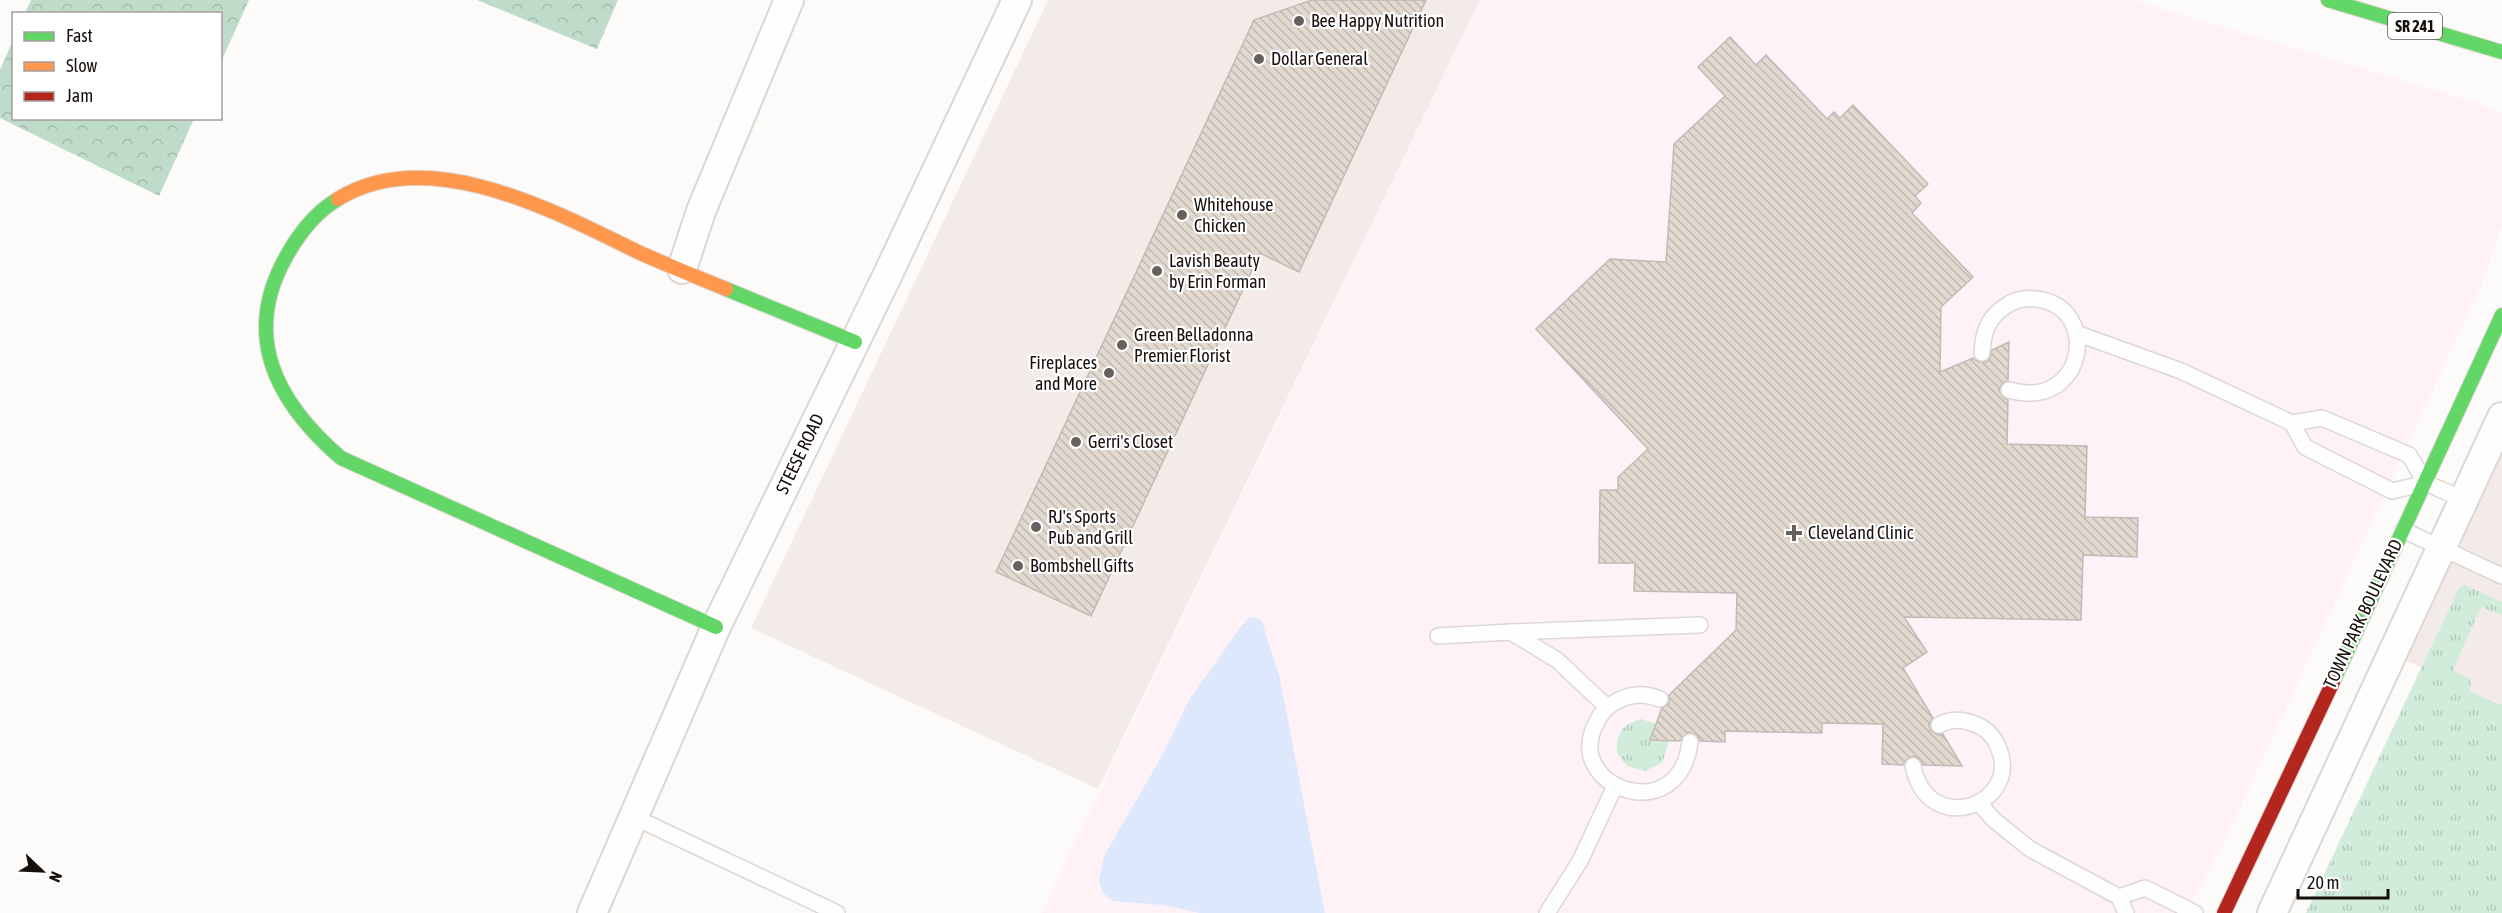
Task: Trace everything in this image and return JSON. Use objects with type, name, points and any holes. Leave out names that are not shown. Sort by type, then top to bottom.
[{"type":"street","points":[[682,269],[701,211],[789,0]]},
{"type":"street","name":"STEESE ROAD","points":[[592,913],[716,627],[855,342],[1017,0]]},
{"type":"street","name":"SR 241","points":[[2328,0],[2502,52]]},
{"type":"street","points":[[716,627],[341,458],[314,437],[291,408],[274,375],[267,342],[266,312],[274,280],[290,248],[330,203],[346,191],[379,180],[411,175],[446,178],[530,202],[609,236],[645,255],[855,342]]},
{"type":"street","name":"TOWN PARK BOULEVARD","points":[[2223,913],[2426,483],[2502,315]]},
{"type":"street","points":[[2272,913],[2502,417]]},
{"type":"lane","points":[[1982,353],[1983,337],[1988,322],[1999,310],[2012,302],[2028,298],[2051,304],[2069,319],[2076,333],[2078,348],[2067,378],[2055,388],[2040,394],[2024,394],[2009,390]]},
{"type":"lane","points":[[2076,333],[2181,371],[2292,423],[2322,418],[2409,455],[2426,483],[2465,500]]},
{"type":"lane","points":[[2292,423],[2305,447],[2392,490],[2426,483]]},
{"type":"lane","points":[[2403,530],[2502,576]]},
{"type":"lane","points":[[1438,636],[1700,625]]},
{"type":"lane","points":[[1511,632],[1557,660],[1607,707]]},
{"type":"lane","points":[[1660,699],[1636,694],[1620,699],[1607,707],[1597,720],[1591,735],[1591,751],[1596,767],[1606,780],[1615,786],[1636,793],[1653,792],[1669,784],[1680,772],[1688,758],[1690,742]]},
{"type":"lane","points":[[1913,766],[1916,781],[1924,793],[1935,803],[1948,808],[1963,808],[1979,803],[1989,796],[1998,784],[2002,770],[2001,755],[1996,742],[1987,730],[1974,723],[1959,720],[1939,725]]},
{"type":"lane","points":[[1547,913],[1580,861],[1615,786]]},
{"type":"lane","points":[[1979,803],[1994,820],[2030,849],[2119,897],[2127,913]]},
{"type":"lane","points":[[634,817],[837,913]]},
{"type":"lane","points":[[2119,897],[2145,888],[2195,913]]},
{"type":"shaded area","points":[[1048,0],[1480,0],[1098,789],[751,628]]},
{"type":"shaded area","name":"Cleveland Clinic","points":[[1480,0],[2133,0],[2479,103],[2502,114],[2502,225],[2485,277],[2222,847],[2187,913],[1041,913]]},
{"type":"shaded area","points":[[2502,417],[2502,913],[2306,913],[2421,668],[2393,654]]},
{"type":"green space","points":[[31,0],[249,0],[222,60],[222,12],[25,12]]},
{"type":"green space","points":[[477,0],[618,0],[597,49]]},
{"type":"green space","points":[[12,42],[12,120],[194,120],[159,196],[0,118],[0,70]]},
{"type":"green space","points":[[2465,585],[2502,602],[2502,615],[2481,607],[2453,670],[2471,680],[2470,691],[2499,705],[2502,703],[2502,913],[2306,913],[2460,586]]},
{"type":"green space","points":[[1641,719],[1657,724],[1656,740],[1669,741],[1662,763],[1645,771],[1627,766],[1617,753],[1619,735],[1629,723]]},
{"type":"water","points":[[1255,617],[1262,621],[1280,679],[1325,913],[1200,913],[1163,905],[1113,901],[1102,892],[1099,879],[1104,856],[1163,754],[1189,700],[1240,628],[1249,618]]},
{"type":"building","points":[[1312,0],[1426,0],[1299,272],[1260,253],[1091,616],[996,572],[1254,20]]},
{"type":"building","points":[[1730,37],[1756,65],[1766,55],[1827,119],[1834,112],[1840,118],[1853,105],[1928,184],[1915,196],[1921,203],[1912,213],[1973,277],[1941,307],[1940,372],[1973,358],[1986,362],[1992,350],[2009,342],[2008,381],[2002,384],[1999,390],[2008,400],[2007,444],[2087,446],[2085,517],[2138,518],[2137,557],[2083,555],[2081,620],[1904,617],[1927,652],[1903,668],[1933,718],[1929,724],[1930,730],[1938,735],[1943,734],[1962,766],[1923,765],[1914,756],[1906,760],[1903,765],[1882,764],[1883,724],[1822,723],[1822,733],[1725,731],[1725,742],[1700,741],[1697,735],[1688,732],[1680,741],[1650,740],[1662,708],[1669,703],[1669,695],[1736,630],[1737,593],[1634,591],[1635,563],[1599,563],[1600,490],[1618,490],[1618,477],[1648,449],[1536,329],[1610,259],[1666,262],[1674,144],[1725,96],[1698,67]]},
{"type":"traffic: fast","points":[[2328,0],[2502,52]]},
{"type":"traffic: fast","points":[[338,199],[315,217],[286,257],[273,286],[267,314],[267,341],[273,367],[299,415],[318,437],[341,458],[716,627]]},
{"type":"traffic: fast","points":[[726,289],[855,342]]},
{"type":"traffic: fast","points":[[2333,682],[2502,315]]},
{"type":"traffic: slow","points":[[338,199],[373,184],[411,178],[450,180],[490,189],[530,202],[638,252],[726,289]]},
{"type":"traffic: jam","points":[[2224,913],[2333,682]]},
{"type":"place","name":"Bee Happy Nutrition","points":[[1299,21]]},
{"type":"place","name":"Dollar General","points":[[1259,59]]},
{"type":"place","name":"Whitehouse Chicken","points":[[1182,215]]},
{"type":"place","name":"Lavish Beauty by Erin Forman","points":[[1157,271]]},
{"type":"place","name":"Green Belladonna Premier Florist","points":[[1122,345]]},
{"type":"place","name":"Fireplaces and More","points":[[1109,373]]},
{"type":"place","name":"Gerri's Closet","points":[[1076,442]]},
{"type":"place","name":"RJ's Sports Pub and Grill","points":[[1036,527]]},
{"type":"place","name":"Cleveland Clinic","points":[[1794,533]]},
{"type":"place","name":"Bombshell Gifts","points":[[1018,566]]}]
